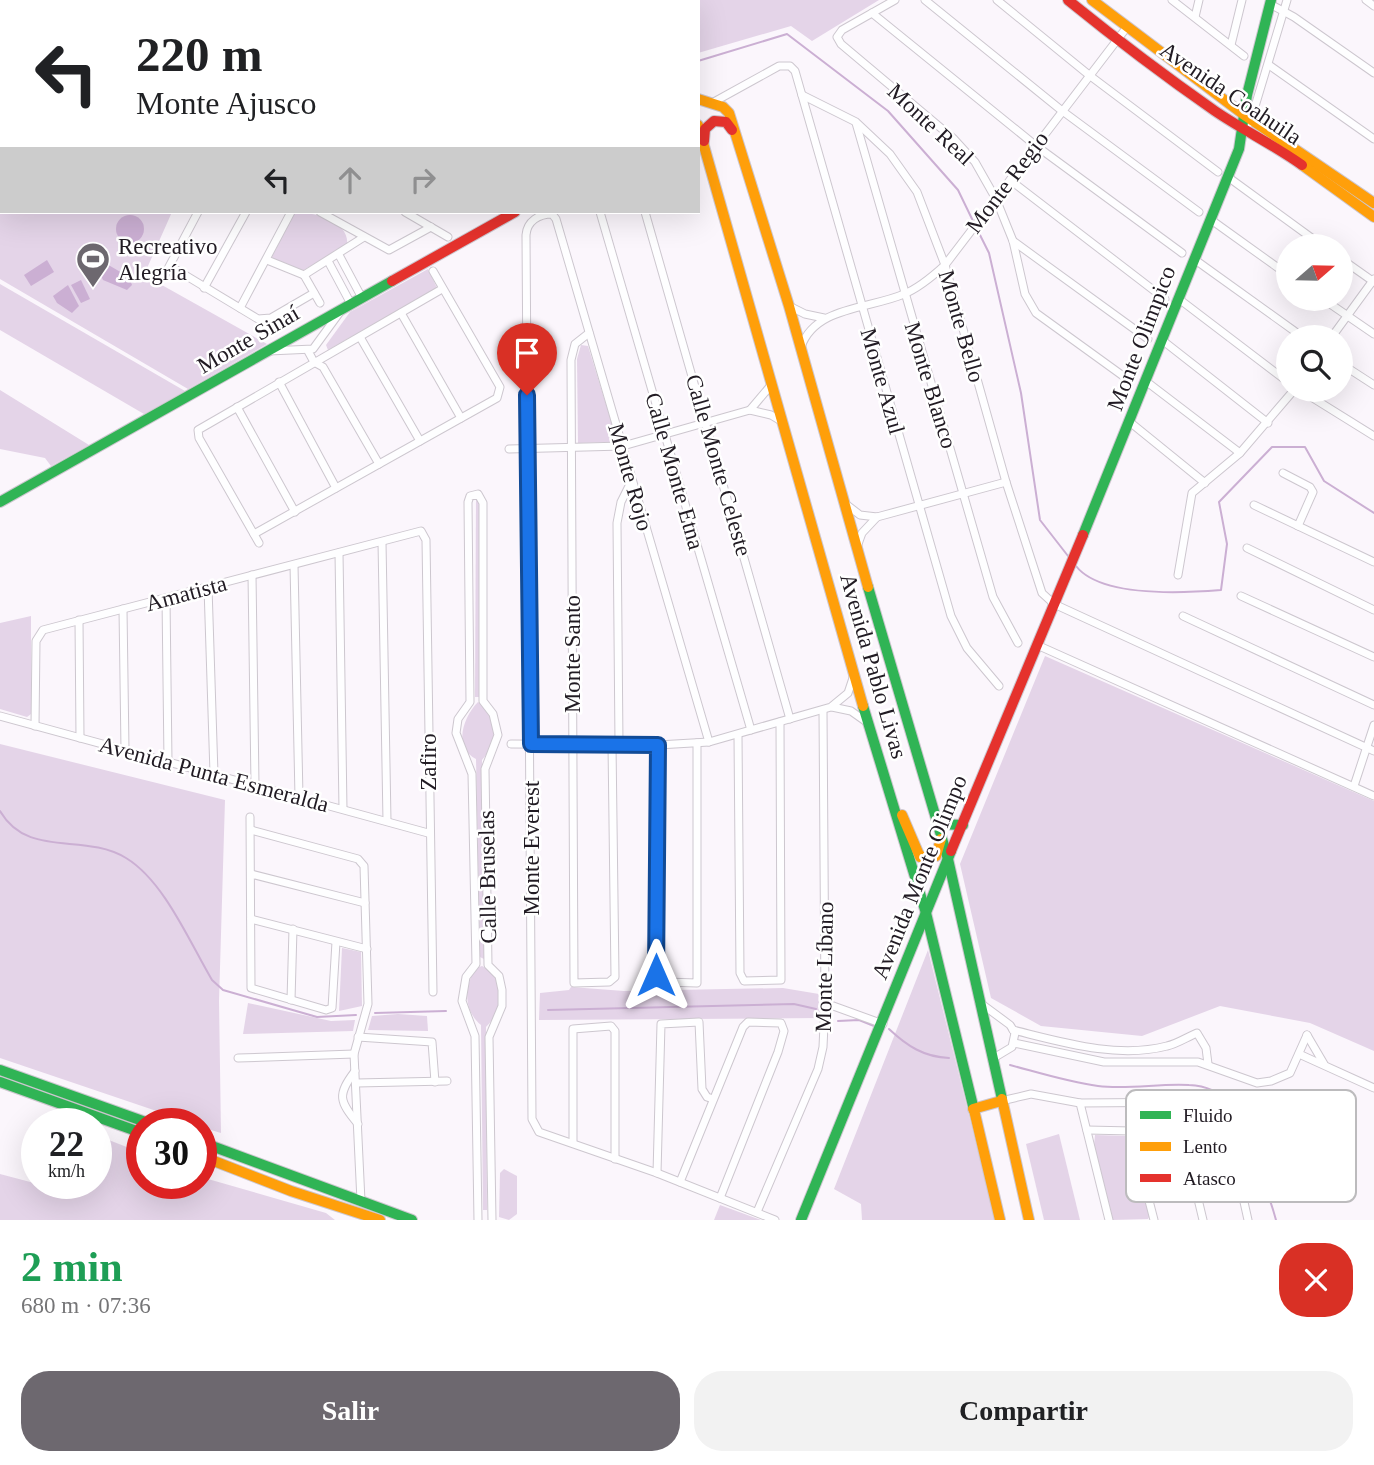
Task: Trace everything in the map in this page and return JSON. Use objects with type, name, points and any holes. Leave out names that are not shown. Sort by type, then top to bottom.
[{"type":"main road","name":"Avenida Coahuila","points":[[1068,0],[1117,40],[1270,142],[1374,217]]},
{"type":"main road","name":"Avenida Coahuila","points":[[1092,0],[1245,126],[1374,203]]},
{"type":"main road","name":"Monte Olimpico","points":[[1078,550],[1131,423],[1210,219],[1223,175],[1245,126],[1270,2]]},
{"type":"main road","name":"Avenida Pablo Livas","points":[[700,100],[728,110],[789,306],[856,548],[948,859]]},
{"type":"main road","points":[[700,109],[711,103]]},
{"type":"main road","points":[[705,146],[705,129],[714,121],[726,122],[737,138]]},
{"type":"main road","name":"Avenida Pablo Livas","points":[[700,131],[886,785],[926,913],[1000,1220]]},
{"type":"main road","name":"Monte Sinaí","points":[[0,502],[511,214]]},
{"type":"main road","name":"Avenida Monte Olimpo","points":[[801,1220],[1063,580],[1078,550]]},
{"type":"main road","points":[[886,785],[919,855],[926,859],[936,856],[940,850],[941,836]]},
{"type":"main road","points":[[938,824],[953,827],[963,825]]},
{"type":"main road","points":[[948,859],[1029,1220]]},
{"type":"main road","points":[[0,1070],[126,1115]]},
{"type":"main road","points":[[0,1082],[126,1127]]},
{"type":"main road","points":[[973,1109],[1001,1101]]},
{"type":"main road","points":[[217,1149],[412,1220]]},
{"type":"main road","points":[[217,1162],[291,1191],[380,1220]]},
{"type":"main road","points":[[268,1167],[288,1182],[291,1191]]},
{"type":"main road","points":[[291,1191],[323,1187]]},
{"type":"street","points":[[895,0],[872,13],[1035,145],[1182,253]]},
{"type":"street","points":[[925,0],[1061,110],[1199,212]]},
{"type":"street","points":[[997,0],[1089,75],[1306,234]]},
{"type":"street","points":[[1172,0],[1244,56]]},
{"type":"street","points":[[1195,17],[1199,0]]},
{"type":"street","points":[[1231,45],[1242,0]]},
{"type":"street","points":[[1245,126],[1269,65],[1287,0]]},
{"type":"street","points":[[1366,0],[1374,6]]},
{"type":"street","points":[[1270,2],[1374,73]]},
{"type":"street","name":"Monte Real","points":[[872,13],[842,30],[837,37],[843,47],[966,151],[996,200],[1013,241],[1025,294],[1036,313],[1130,381]]},
{"type":"street","name":"Monte Regio","points":[[824,318],[904,294],[944,265],[1126,27]]},
{"type":"street","points":[[1269,65],[1374,139]]},
{"type":"street","name":"Monte Azul","points":[[711,103],[775,68],[790,66],[802,94],[918,506],[955,624],[978,663],[999,686]]},
{"type":"street","name":"Monte Bello","points":[[802,94],[856,122],[890,154],[911,181],[925,208],[1038,586],[1054,604]]},
{"type":"street","name":"Monte Blanco","points":[[856,122],[993,597],[1018,643]]},
{"type":"street","points":[[1010,180],[1165,299]]},
{"type":"street","points":[[163,278],[197,214]]},
{"type":"street","points":[[204,288],[245,214]]},
{"type":"street","points":[[240,308],[290,214]]},
{"type":"street","points":[[324,214],[385,249],[395,248],[431,227]]},
{"type":"street","points":[[408,214],[448,237]]},
{"type":"street","name":"Monte Rojo","points":[[538,214],[552,214],[556,219],[709,741]]},
{"type":"street","name":"Monte Everest","points":[[538,214],[528,226],[531,1119],[539,1132],[573,1143]]},
{"type":"street","name":"Calle Monte Etna","points":[[601,214],[751,730]]},
{"type":"street","name":"Calle Monte Celeste","points":[[646,214],[790,719]]},
{"type":"street","points":[[1210,219],[1276,266]]},
{"type":"street","points":[[304,275],[364,237]]},
{"type":"street","points":[[1013,241],[1148,340]]},
{"type":"street","points":[[339,255],[362,298]]},
{"type":"street","points":[[267,260],[304,275],[320,303]]},
{"type":"street","points":[[1194,260],[1286,325]]},
{"type":"street","points":[[328,261],[351,304]]},
{"type":"street","points":[[170,266],[258,319],[271,317],[314,293]]},
{"type":"street","points":[[1340,325],[1373,281],[1353,267]]},
{"type":"street","points":[[254,534],[497,398],[500,387],[433,271]]},
{"type":"street","points":[[259,543],[199,438],[200,427],[442,289]]},
{"type":"street","points":[[1179,299],[1276,373]]},
{"type":"street","points":[[789,306],[798,312],[824,318]]},
{"type":"street","points":[[268,351],[308,351],[317,346],[341,311]]},
{"type":"street","points":[[1341,312],[1374,334]]},
{"type":"street","points":[[401,313],[461,418]]},
{"type":"street","points":[[801,347],[806,335],[824,318]]},
{"type":"street","name":"Monte Santo","points":[[589,333],[575,344],[571,360],[574,984],[609,982],[615,977],[615,744]]},
{"type":"street","points":[[360,337],[420,441]]},
{"type":"street","points":[[1162,340],[1268,423]]},
{"type":"street","points":[[317,346],[323,357],[323,367],[379,464]]},
{"type":"street","points":[[308,351],[314,362],[323,367]]},
{"type":"street","points":[[1353,371],[1374,385]]},
{"type":"street","points":[[279,382],[336,488]]},
{"type":"street","points":[[1147,382],[1240,453]]},
{"type":"street","points":[[750,410],[772,384]]},
{"type":"street","points":[[1178,575],[1190,496],[1240,453],[1285,402]]},
{"type":"street","points":[[1319,402],[1374,436]]},
{"type":"street","points":[[237,407],[295,512]]},
{"type":"street","points":[[509,449],[623,446],[750,410],[771,415],[782,422]]},
{"type":"street","points":[[1131,423],[1205,483]]},
{"type":"street","points":[[1283,473],[1310,487],[1312,492],[1298,526]]},
{"type":"street","points":[[615,744],[617,523],[621,502],[631,481]]},
{"type":"street","points":[[845,504],[860,515],[877,517],[1006,482]]},
{"type":"street","name":"Calle Bruselas","points":[[478,1220],[475,1036],[462,1001],[466,977],[477,964],[472,774],[456,733],[458,719],[470,702],[467,502],[470,496],[478,494],[483,503],[483,701],[493,714],[498,735],[485,769],[488,965],[499,976],[502,990],[502,1006],[489,1037],[492,1220]]},
{"type":"street","points":[[1254,505],[1374,562]]},
{"type":"street","points":[[856,548],[862,533],[877,517]]},
{"type":"street","name":"Amatista","points":[[35,726],[38,635],[47,628],[419,531],[423,533]]},
{"type":"street","name":"Zafiro","points":[[423,533],[433,992]]},
{"type":"street","points":[[382,542],[387,821]]},
{"type":"street","points":[[1247,548],[1374,610]]},
{"type":"street","points":[[338,553],[343,809]]},
{"type":"street","points":[[294,565],[299,797]]},
{"type":"street","points":[[253,575],[255,785]]},
{"type":"street","points":[[208,587],[214,774]]},
{"type":"street","points":[[1241,597],[1374,657]]},
{"type":"street","points":[[166,598],[168,762]]},
{"type":"street","points":[[1054,604],[1371,749]]},
{"type":"street","points":[[123,609],[125,750]]},
{"type":"street","points":[[1183,616],[1374,705]]},
{"type":"street","points":[[79,620],[80,738]]},
{"type":"street","points":[[1037,645],[1374,796]]},
{"type":"street","points":[[512,744],[658,745],[709,741],[827,708],[848,693],[854,674]]},
{"type":"street","points":[[470,702],[483,701]]},
{"type":"street","points":[[827,708],[851,710],[870,724]]},
{"type":"street","name":"Monte Líbano","points":[[757,1212],[818,1069],[823,1047],[827,708]]},
{"type":"street","name":"Avenida Punta Esmeralda","points":[[0,716],[428,833]]},
{"type":"street","points":[[737,735],[740,973],[744,981],[781,980],[780,722]]},
{"type":"street","points":[[1354,786],[1371,749],[1374,725]]},
{"type":"street","points":[[658,745],[656,975],[665,982],[697,983],[697,743]]},
{"type":"street","points":[[250,817],[251,988],[327,1010],[332,1008],[336,942]]},
{"type":"street","points":[[251,830],[358,859],[364,866],[368,1004],[354,1054],[358,1083],[361,1201]]},
{"type":"street","points":[[251,874],[365,903]]},
{"type":"street","points":[[251,919],[367,949]]},
{"type":"street","points":[[291,1000],[293,929]]},
{"type":"street","points":[[477,964],[488,965]]},
{"type":"street","points":[[979,1002],[1013,1030],[1067,1043],[1113,1049],[1169,1046],[1197,1033],[1206,1048],[1208,1064]]},
{"type":"street","points":[[825,1003],[883,1024]]},
{"type":"street","points":[[657,1173],[659,1026],[663,1023],[697,1021],[702,1089],[707,1097],[713,1099]]},
{"type":"street","points":[[680,1182],[713,1099],[748,1023],[781,1023],[784,1031],[778,1052],[720,1198]]},
{"type":"street","points":[[615,1159],[615,1031],[611,1026],[575,1026],[573,1143],[775,1220]]},
{"type":"street","points":[[1013,1030],[1014,1044]]},
{"type":"street","points":[[992,1059],[1014,1044],[1104,1062],[1208,1064],[1263,1083],[1290,1073],[1307,1035],[1326,1066]]},
{"type":"street","points":[[358,1037],[432,1042],[435,1082]]},
{"type":"street","points":[[238,1058],[354,1054]]},
{"type":"street","points":[[1299,1054],[1374,1088]]},
{"type":"street","points":[[355,1071],[342,1088],[343,1106],[359,1124]]},
{"type":"street","points":[[358,1083],[447,1082]]},
{"type":"street","points":[[1001,1101],[1034,1094],[1080,1102],[1126,1102]]},
{"type":"street","points":[[1080,1102],[1109,1220]]},
{"type":"street","points":[[1087,1130],[1126,1131]]},
{"type":"street","points":[[1149,1202],[1154,1220]]},
{"type":"street","points":[[1199,1202],[1203,1220]]},
{"type":"street","points":[[1244,1202],[1248,1220]]},
{"type":"shaded area","points":[[700,0],[879,0],[812,41],[791,26],[700,52]]},
{"type":"shaded area","name":"Recreativo Alegría","points":[[0,214],[171,214],[144,275],[267,344],[188,389],[0,279]]},
{"type":"shaded area","points":[[294,214],[320,216],[337,224],[346,237],[347,245],[302,271],[273,260],[272,256]]},
{"type":"shaded area","points":[[130,215],[140,219],[144,229],[140,239],[130,243],[120,239],[116,229],[120,219]]},
{"type":"shaded area","points":[[47,260],[54,272],[31,286],[24,275]]},
{"type":"shaded area","points":[[105,263],[129,277],[132,285],[127,290],[103,280],[97,268]]},
{"type":"shaded area","points":[[428,269],[437,288],[328,350],[326,345],[350,312]]},
{"type":"shaded area","points":[[81,280],[90,299],[81,303],[71,285]]},
{"type":"shaded area","points":[[0,284],[185,391],[144,414],[0,330]]},
{"type":"shaded area","points":[[68,285],[79,306],[72,313],[57,303],[53,296]]},
{"type":"shaded area","points":[[581,345],[588,346],[616,437],[613,442],[578,443],[577,359]]},
{"type":"shaded area","points":[[0,390],[89,445],[51,466],[45,458],[0,449]]},
{"type":"shaded area","points":[[476,497],[480,498],[480,697],[475,697]]},
{"type":"shaded area","points":[[31,616],[31,714],[27,717],[0,709],[0,623]]},
{"type":"shaded area","points":[[1045,656],[1374,801],[1374,1051],[1310,1023],[1220,1006],[1142,1036],[1041,1026],[991,998],[960,864]]},
{"type":"shaded area","points":[[478,702],[491,715],[495,730],[492,745],[482,760],[484,959],[480,957],[476,759],[464,747],[462,739],[468,715]]},
{"type":"shaded area","points":[[0,744],[225,800],[219,1001],[221,1133],[217,1132],[217,1108],[148,1108],[0,1058]]},
{"type":"shaded area","points":[[342,948],[361,952],[362,1006],[339,1011]]},
{"type":"shaded area","points":[[928,950],[995,1220],[862,1220],[861,1204],[834,1189]]},
{"type":"shaded area","points":[[482,966],[494,973],[499,995],[498,1008],[486,1027],[487,1210],[483,1210],[481,1025],[471,1012],[467,998],[472,975],[476,968]]},
{"type":"shaded area","points":[[571,987],[624,991],[783,988],[819,994],[820,1018],[539,1020],[540,993],[569,990]]},
{"type":"shaded area","points":[[248,1003],[331,1021],[355,1020],[353,1031],[243,1034]]},
{"type":"shaded area","points":[[372,1016],[427,1016],[428,1031],[368,1030]]},
{"type":"shaded area","points":[[1059,1134],[1080,1220],[1044,1220],[1026,1144]]},
{"type":"shaded area","points":[[1095,1135],[1126,1136],[1126,1202],[1147,1202],[1150,1215],[1148,1219],[1112,1220],[1094,1146]]},
{"type":"shaded area","points":[[112,1141],[126,1147],[126,1199],[217,1199],[217,1182],[326,1213],[335,1220],[0,1220],[0,1174],[21,1180],[21,1199],[112,1199]]},
{"type":"shaded area","points":[[504,1169],[517,1176],[517,1214],[509,1220],[499,1217],[500,1173]]},
{"type":"shaded area","points":[[720,1205],[761,1220],[714,1220]]},
{"type":"waterway","points":[[700,60],[787,34],[888,111],[958,190],[973,221]]},
{"type":"waterway","points":[[977,229],[989,253],[1021,393],[1040,520],[1068,556]]},
{"type":"waterway","points":[[1076,566],[1104,584],[1123,588],[1165,592],[1221,590],[1227,544],[1219,502],[1272,447],[1305,447],[1324,481],[1374,513]]},
{"type":"waterway","points":[[0,811],[12,826],[25,835],[57,843],[109,850],[140,868],[164,896],[212,980],[223,990],[317,1017],[356,1015]]},
{"type":"waterway","points":[[548,1010],[794,1004],[816,1009]]},
{"type":"waterway","points":[[375,1013],[446,1011]]},
{"type":"waterway","points":[[838,1021],[859,1020],[874,1026]]},
{"type":"waterway","points":[[889,1029],[916,1050],[949,1058]]},
{"type":"waterway","points":[[1010,1065],[1098,1086],[1189,1085],[1211,1090]]},
{"type":"waterway","points":[[1270,1202],[1276,1220]]},
{"type":"traffic: fast","points":[[1083,535],[1239,149],[1247,95],[1271,0]]},
{"type":"traffic: fast","points":[[0,502],[392,281]]},
{"type":"traffic: fast","points":[[868,587],[948,859],[1002,1099]]},
{"type":"traffic: fast","points":[[863,706],[926,913],[974,1110]]},
{"type":"traffic: fast","points":[[938,824],[963,825]]},
{"type":"traffic: fast","points":[[801,1220],[951,851]]},
{"type":"traffic: fast","points":[[0,1070],[126,1115]]},
{"type":"traffic: fast","points":[[0,1082],[126,1127]]},
{"type":"traffic: fast","points":[[217,1148],[412,1220]]},
{"type":"traffic: slow","points":[[1092,0],[1243,114],[1374,203]]},
{"type":"traffic: slow","points":[[700,100],[723,107],[729,113],[789,306],[868,587]]},
{"type":"traffic: slow","points":[[700,132],[863,706]]},
{"type":"traffic: slow","points":[[1302,165],[1374,217]]},
{"type":"traffic: slow","points":[[902,815],[920,857],[936,856],[941,839]]},
{"type":"traffic: slow","points":[[1002,1099],[1029,1220]]},
{"type":"traffic: slow","points":[[973,1109],[1001,1101]]},
{"type":"traffic: slow","points":[[974,1110],[1000,1220]]},
{"type":"traffic: slow","points":[[217,1162],[291,1191],[380,1220]]},
{"type":"traffic: jam","points":[[1068,0],[1215,111],[1302,165]]},
{"type":"traffic: jam","points":[[704,141],[705,129],[714,121],[726,122],[732,130]]},
{"type":"traffic: jam","points":[[392,281],[511,214]]},
{"type":"traffic: jam","points":[[951,851],[1083,535]]},
{"type":"place","name":"Recreativo Alegría","points":[[93,289]]},
{"type":"route","points":[[527,395],[531,744],[658,745],[656,975]]}]
